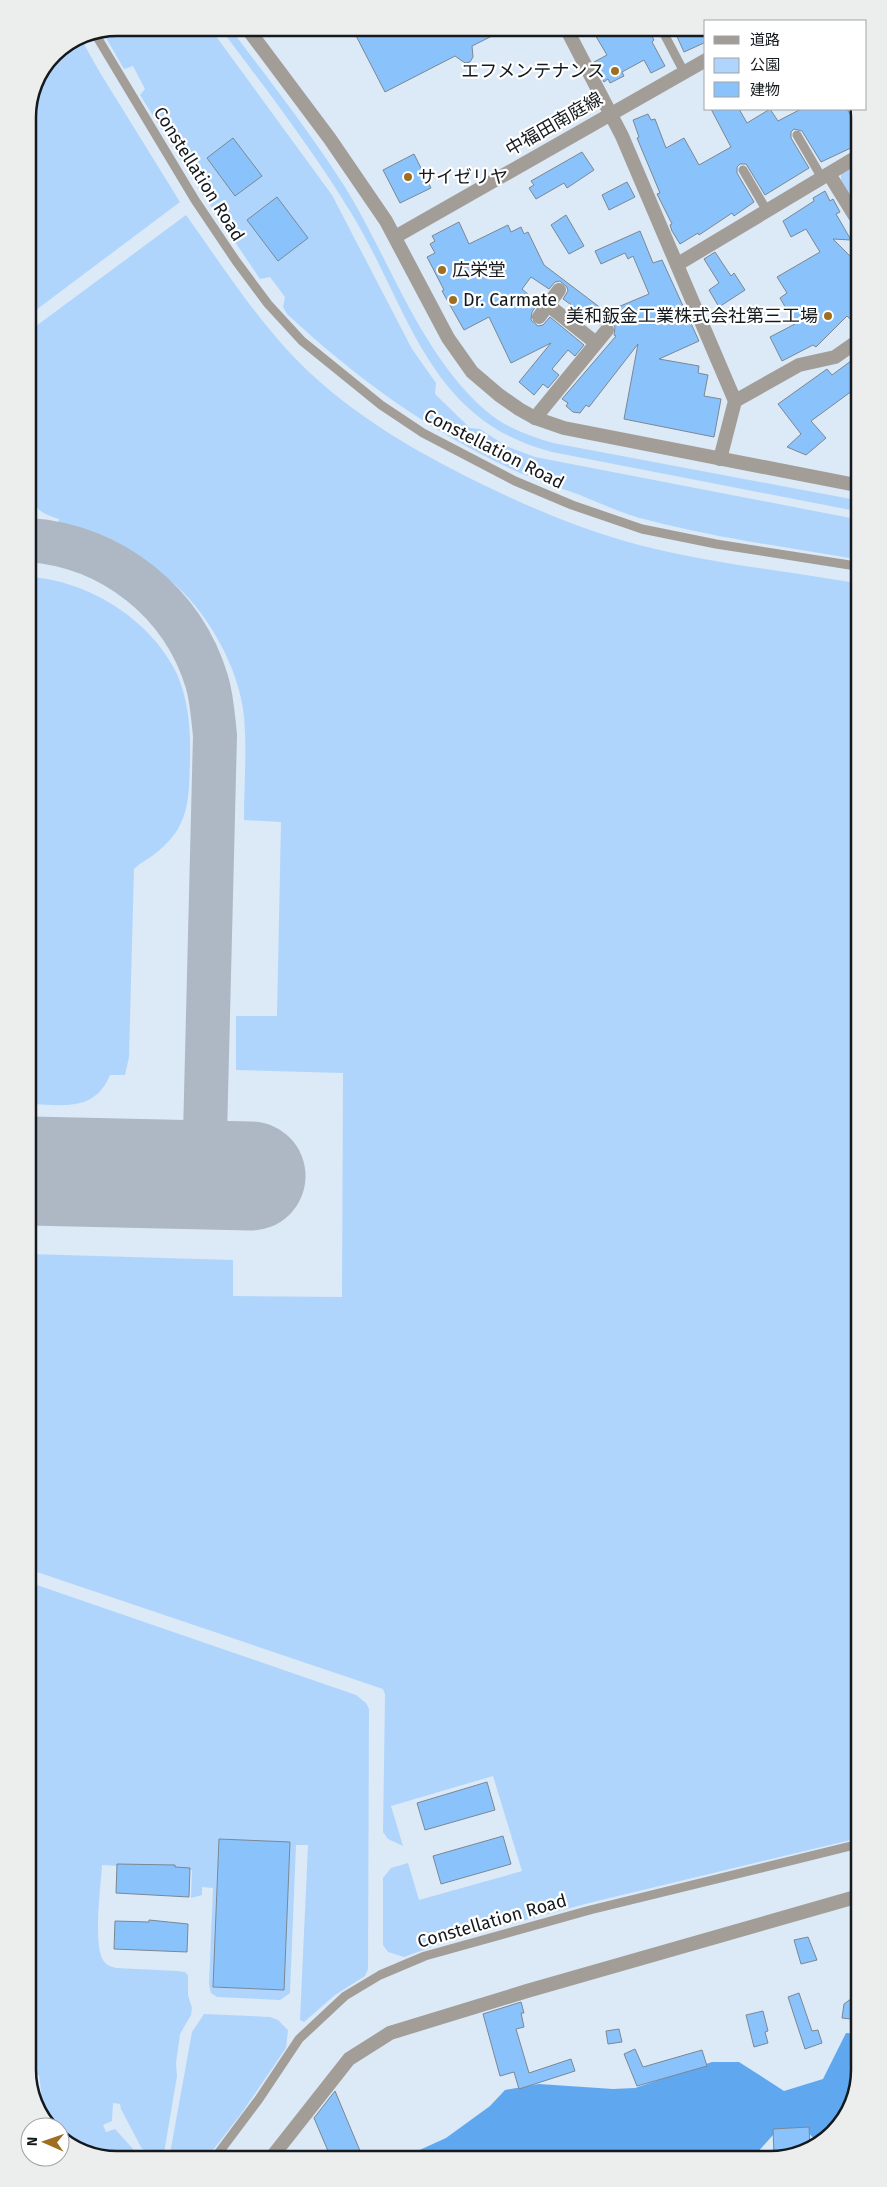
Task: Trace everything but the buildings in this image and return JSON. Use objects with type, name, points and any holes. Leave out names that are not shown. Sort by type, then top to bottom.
[{"type":"street","points":[[254,36],[330,139],[395,237],[448,338],[472,372],[499,395],[535,418],[564,428],[851,484]]},
{"type":"street","points":[[570,36],[611,113],[678,264],[735,400],[720,459]]},
{"type":"street","name":"中福田南庭線","points":[[395,237],[704,61]]},
{"type":"street","points":[[678,264],[851,160]]},
{"type":"street","points":[[826,176],[851,210]]},
{"type":"street","points":[[539,317],[558,290]]},
{"type":"street","points":[[548,305],[596,343]]},
{"type":"street","points":[[535,418],[607,330]]},
{"type":"street","points":[[735,400],[799,365],[835,357],[851,346]]},
{"type":"street","points":[[277,2151],[349,2059],[390,2033],[527,1991],[851,1898]]},
{"type":"lane","points":[[665,36],[684,72]]},
{"type":"lane","name":"Constellation Road","points":[[98,39],[195,200],[268,304],[302,340],[381,405],[422,433],[515,481],[572,505],[642,529],[716,544],[851,565]]},
{"type":"lane","points":[[797,135],[826,176]]},
{"type":"lane","points":[[743,170],[767,211]]},
{"type":"lane","name":"Constellation Road","points":[[220,2151],[259,2099],[299,2039],[345,1996],[380,1974],[425,1956],[563,1918],[851,1846]]},
{"type":"green space","points":[[216,36],[332,195],[412,349],[436,383],[435,394],[470,428],[480,429],[506,446],[535,457],[851,518],[851,558],[725,537],[631,515],[520,473],[488,458],[427,423],[397,403],[341,361],[287,314],[283,307],[285,297],[270,277],[260,279],[204,196],[140,95],[145,89],[133,66],[124,69],[106,38]]},
{"type":"green space","points":[[226,36],[236,36],[318,146],[361,215],[424,334],[462,387],[492,416],[517,430],[553,443],[851,499],[851,510],[552,452],[510,437],[477,415],[450,389],[428,358],[353,216],[289,120]]},
{"type":"green space","points":[[84,44],[180,202],[36,310],[36,112],[42,87],[50,72],[72,50]]},
{"type":"green space","points":[[851,167],[851,197],[841,183],[841,173]]},
{"type":"green space","points":[[186,215],[259,317],[291,355],[354,409],[377,426],[427,456],[538,510],[622,540],[693,557],[851,582],[851,1840],[589,1903],[453,1939],[404,1957],[388,1952],[383,1945],[383,1878],[391,1868],[408,1863],[419,1900],[522,1871],[493,1776],[391,1806],[403,1846],[388,1839],[383,1832],[385,1694],[383,1689],[36,1572],[36,1254],[233,1260],[233,1296],[342,1297],[343,1073],[236,1070],[236,1016],[277,1016],[281,822],[244,820],[245,730],[241,698],[236,679],[219,641],[195,606],[182,591],[155,570],[101,544],[57,530],[59,519],[47,515],[36,506],[36,326]]},
{"type":"green space","points":[[36,578],[73,586],[94,594],[133,619],[150,635],[165,653],[176,672],[184,694],[190,751],[186,810],[178,829],[156,853],[134,869],[129,1057],[125,1075],[110,1075],[104,1087],[87,1101],[77,1104],[36,1104]]},
{"type":"green space","points":[[36,1585],[356,1695],[366,1703],[369,1709],[368,1969],[365,1976],[335,1995],[304,2022],[300,2020],[308,1845],[296,1845],[290,1993],[280,2000],[217,1997],[211,1993],[209,1984],[213,1888],[202,1887],[202,1895],[191,1898],[192,1870],[102,1865],[98,1941],[104,1962],[116,1968],[178,1971],[185,1972],[188,1975],[188,1995],[192,2008],[191,2015],[180,2034],[176,2063],[177,2076],[164,2151],[142,2149],[120,2104],[113,2103],[112,2121],[103,2125],[106,2132],[115,2129],[134,2151],[112,2151],[87,2145],[70,2135],[70,2117],[52,2117],[42,2097],[39,2075],[37,2075],[36,2069]]},
{"type":"green space","points":[[204,2014],[270,2017],[278,2020],[288,2030],[286,2048],[241,2114],[212,2151],[170,2151],[192,2032]]},
{"type":"shaded area","points":[[846,2033],[851,2033],[850,2080],[848,2090],[837,2115],[827,2127],[813,2138],[805,2128],[773,2135],[759,2151],[417,2151],[446,2138],[490,2106],[505,2090],[539,2084],[613,2089],[635,2088],[712,2062],[739,2062],[784,2091],[823,2079]]},
{"type":"taxiway","points":[[36,541],[88,553],[115,566],[140,583],[162,603],[181,627],[196,653],[207,682],[215,735],[204,1175]]},
{"type":"runway","points":[[36,1171],[251,1176]]},
{"type":"place","name":"エフメンテナンス","points":[[615,71]]},
{"type":"place","name":"サイゼリヤ","points":[[408,177]]},
{"type":"place","name":"広栄堂","points":[[442,270]]},
{"type":"place","name":"Dr. Carmate","points":[[453,300]]},
{"type":"place","name":"美和鈑金工業株式会社第三工場","points":[[828,316]]}]
